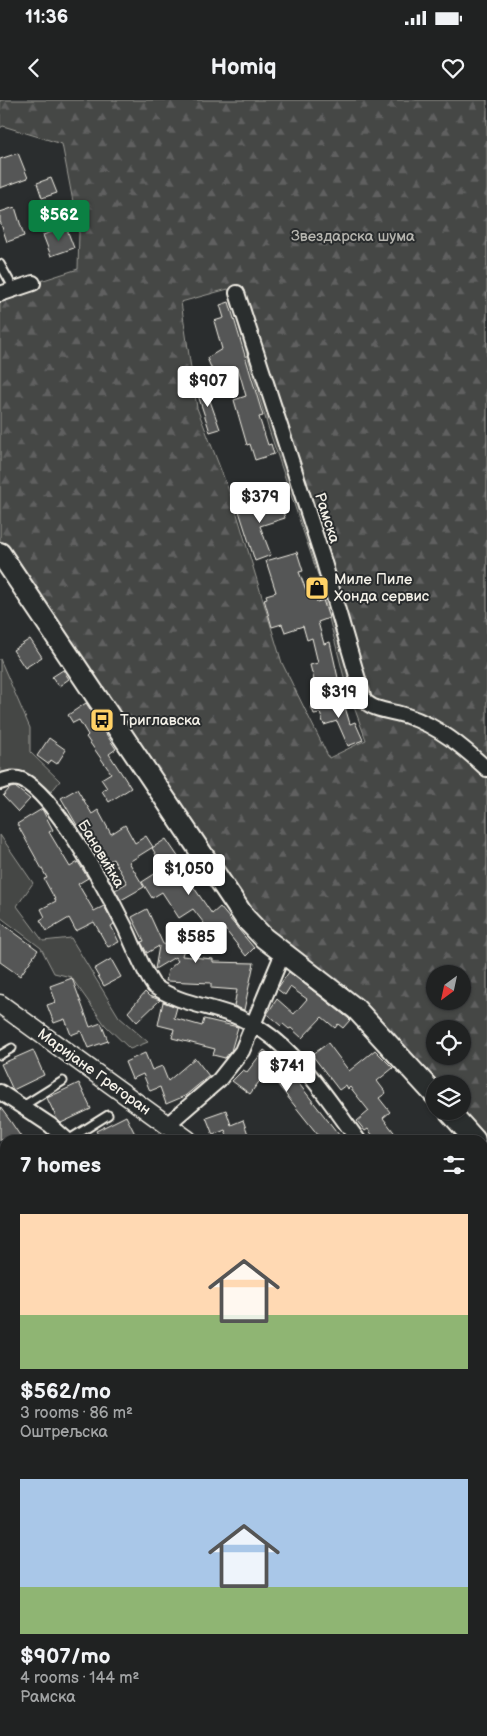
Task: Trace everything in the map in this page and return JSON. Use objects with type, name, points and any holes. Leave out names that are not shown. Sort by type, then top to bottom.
[{"type":"main road","points":[[0,553],[238,909],[258,932],[283,953],[325,982],[356,1009],[426,1085]]},
{"type":"main road","points":[[457,1120],[471,1135]]},
{"type":"street","points":[[0,294],[33,283]]},
{"type":"street","name":"Рамска","points":[[236,293],[323,559],[363,697],[370,706],[406,716],[437,730],[454,740],[487,769]]},
{"type":"street","name":"Бановићка","points":[[0,782],[12,778],[26,782],[45,799],[58,816],[95,875],[154,986],[164,993],[235,1016],[254,1025],[295,1059],[354,1135]]},
{"type":"street","points":[[168,1125],[220,1080],[242,1051],[283,953]]},
{"type":"street","name":"Маријане Грегоран","points":[[0,1004],[181,1135]]},
{"type":"street","points":[[0,1092],[23,1106],[61,1135]]},
{"type":"lane","points":[[0,264],[14,289]]},
{"type":"lane","points":[[0,1055],[12,1048]]},
{"type":"lane","points":[[23,1106],[64,1081]]},
{"type":"lane","points":[[76,1135],[108,1115]]},
{"type":"green space","name":"Звездарска шума","points":[[0,100],[487,100],[487,1135],[478,1135],[468,1120],[471,1120],[471,1075],[426,1076],[248,910],[0,546],[0,294],[78,269],[79,233],[62,144],[3,126],[0,128]],"holes":[[[228,289],[268,427],[318,575],[346,685],[366,740],[329,758],[282,663],[234,504],[197,408],[181,302]]]},
{"type":"green space","points":[[0,659],[30,728],[30,752],[60,781],[51,792],[27,777],[15,773],[0,772]]},
{"type":"green space","points":[[0,835],[33,883],[17,906],[43,941],[71,938],[119,1017],[148,1042],[130,1049],[105,1025],[71,977],[54,973],[41,948],[0,917]]},
{"type":"building","points":[[18,153],[28,178],[0,188],[0,159]]},
{"type":"building","points":[[51,178],[57,193],[42,198],[37,183]]},
{"type":"building","points":[[15,207],[24,236],[7,242],[0,221],[0,212]]},
{"type":"building","points":[[66,227],[74,248],[51,256],[43,235]]},
{"type":"building","points":[[229,302],[263,416],[259,417],[268,445],[271,444],[274,454],[255,460],[250,444],[247,445],[234,400],[246,396],[238,368],[215,377],[207,358],[222,349],[214,321],[224,318],[220,305]]},
{"type":"building","points":[[208,385],[212,397],[209,398],[220,429],[210,432],[196,389]]},
{"type":"building","points":[[278,496],[285,518],[260,526],[271,555],[255,561],[238,508]]},
{"type":"building","points":[[297,552],[303,571],[299,572],[306,590],[313,588],[317,602],[323,600],[329,618],[318,622],[324,644],[330,642],[338,678],[315,684],[310,665],[318,663],[312,638],[307,640],[303,626],[285,632],[282,624],[272,627],[264,599],[267,598],[266,595],[276,592],[266,561]]},
{"type":"building","points":[[30,639],[42,657],[25,668],[13,650]]},
{"type":"building","points":[[63,670],[69,679],[59,686],[52,677]]},
{"type":"building","points":[[342,697],[350,724],[355,722],[363,740],[348,746],[337,721],[324,725],[320,713],[314,714],[311,706]]},
{"type":"building","points":[[86,703],[116,749],[109,754],[131,788],[109,802],[102,791],[107,788],[101,779],[111,773],[86,737],[88,735],[79,720],[73,723],[68,715]]},
{"type":"building","points":[[49,738],[66,750],[57,764],[51,760],[48,764],[37,756]]},
{"type":"building","points":[[15,787],[30,799],[18,812],[3,796],[10,788]]},
{"type":"building","points":[[77,789],[92,814],[98,810],[111,834],[125,825],[135,843],[146,836],[153,847],[129,862],[144,887],[121,900],[115,890],[127,883],[113,859],[101,866],[61,798]]},
{"type":"building","points":[[42,809],[53,830],[49,832],[70,867],[78,862],[88,878],[78,884],[94,911],[104,906],[114,924],[111,926],[119,942],[108,947],[94,922],[76,931],[69,918],[47,931],[40,920],[45,917],[41,909],[56,901],[44,879],[47,878],[17,824]]},
{"type":"building","points":[[166,839],[190,874],[186,876],[212,914],[220,907],[254,948],[246,956],[224,928],[214,936],[193,909],[179,918],[162,892],[152,898],[142,882],[164,868],[152,848]]},
{"type":"building","points":[[147,909],[163,944],[188,949],[183,952],[182,956],[213,959],[213,962],[254,963],[244,1010],[234,1006],[237,990],[211,988],[211,983],[166,981],[168,970],[178,961],[175,957],[155,969],[159,946],[147,953],[141,942],[144,941],[132,917]]},
{"type":"building","points":[[0,922],[38,950],[20,976],[0,962]]},
{"type":"building","points":[[111,959],[121,977],[104,986],[94,969]]},
{"type":"building","points":[[289,972],[350,1020],[343,1028],[338,1024],[335,1028],[322,1017],[302,1038],[291,1028],[289,1029],[283,1024],[281,1026],[267,1014],[277,999],[294,1014],[307,999],[290,987],[285,995],[277,989]]},
{"type":"building","points":[[72,978],[90,1027],[101,1023],[108,1041],[88,1048],[81,1031],[71,1035],[65,1019],[54,1023],[47,1005],[56,1002],[50,986]]},
{"type":"building","points":[[145,992],[149,996],[160,1000],[137,1022],[128,1012]]},
{"type":"building","points":[[163,1002],[177,1007],[174,1018],[202,1026],[204,1019],[238,1027],[231,1051],[225,1058],[213,1055],[215,1049],[172,1038],[174,1029],[158,1025]]},
{"type":"building","points":[[328,1043],[349,1071],[375,1050],[393,1068],[377,1081],[386,1093],[379,1098],[390,1112],[383,1118],[396,1135],[372,1135],[368,1129],[365,1131],[357,1121],[369,1111],[350,1087],[348,1089],[346,1085],[339,1090],[312,1055]]},
{"type":"building","points":[[33,1050],[44,1075],[13,1090],[1,1064]]},
{"type":"building","points":[[264,1050],[285,1066],[339,1135],[318,1135],[267,1071],[250,1094],[232,1081],[243,1070],[247,1072]]},
{"type":"building","points":[[145,1053],[152,1070],[162,1066],[168,1081],[195,1058],[209,1076],[185,1096],[166,1104],[160,1087],[150,1091],[143,1074],[132,1079],[125,1062]]},
{"type":"building","points":[[79,1083],[91,1109],[61,1123],[57,1119],[47,1098]]},
{"type":"building","points":[[0,1107],[20,1135],[0,1135]]},
{"type":"building","points":[[226,1110],[231,1125],[243,1120],[248,1135],[227,1135],[225,1130],[213,1135],[206,1117]]},
{"type":"building","points":[[126,1116],[136,1135],[98,1135],[96,1131]]},
{"type":"place","name":"Миле Пиле Хонда сервис","points":[[317,588]]},
{"type":"place","name":"Триглавска","points":[[102,720]]}]
